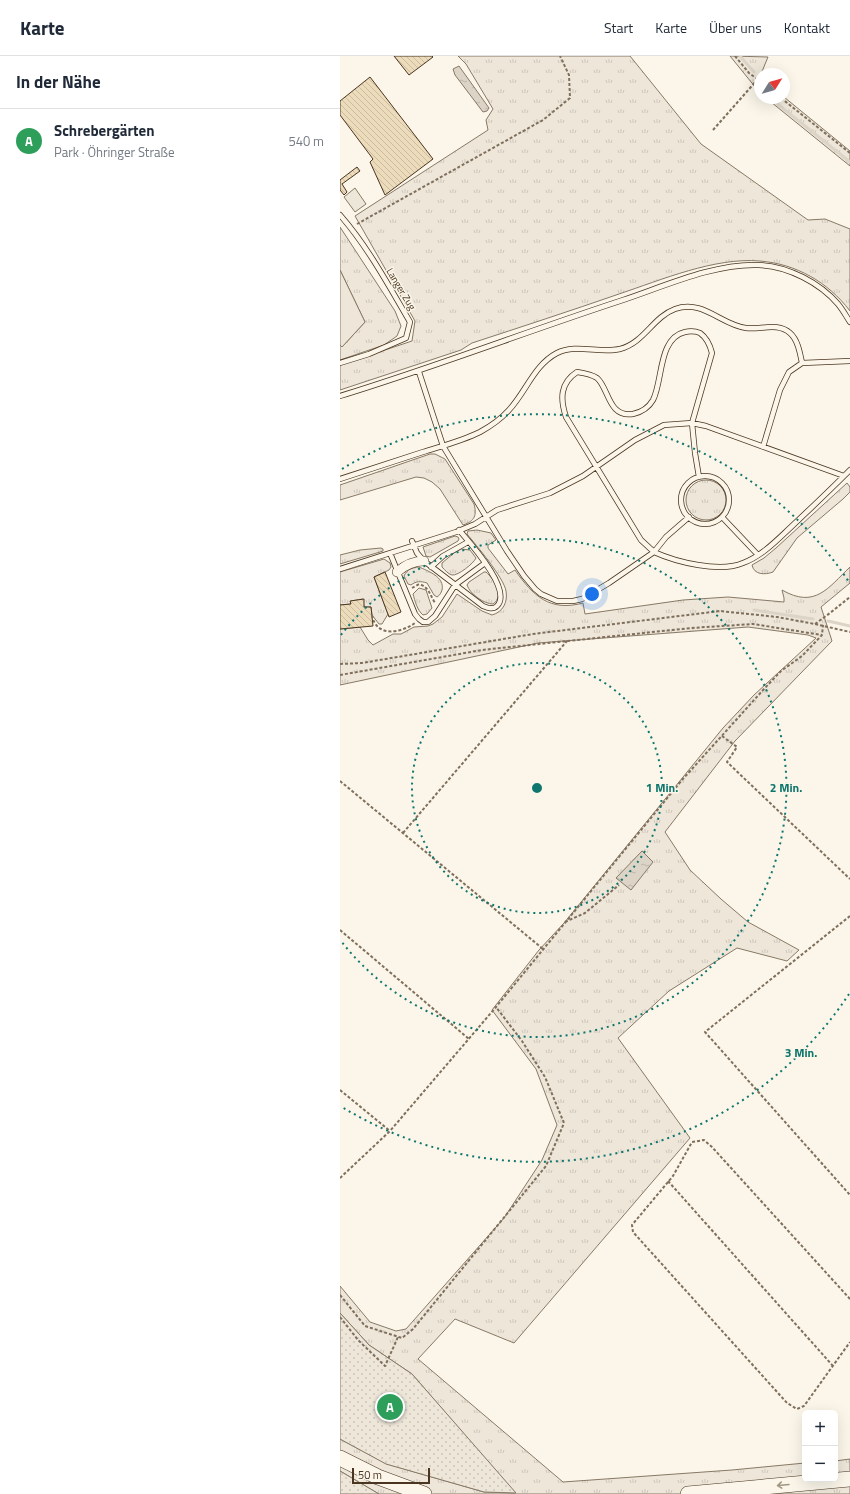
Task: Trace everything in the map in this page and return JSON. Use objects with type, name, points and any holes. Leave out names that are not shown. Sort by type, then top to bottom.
[{"type":"main road","points":[[340,1458],[378,1477],[424,1494]]},
{"type":"main road","points":[[688,1494],[850,1479]]},
{"type":"main road","points":[[410,1489],[432,1494]]},
{"type":"street","points":[[397,572],[416,561],[424,561]]},
{"type":"lane","name":"Langer Zug","points":[[340,215],[351,227],[386,281],[410,322],[406,338],[369,354],[340,363]]},
{"type":"lane","points":[[340,396],[419,372],[521,335],[709,271],[738,265],[761,265],[787,270],[814,283],[838,304],[850,322]]},
{"type":"lane","points":[[340,479],[444,446],[480,432],[510,410],[541,366],[557,353],[574,349],[611,351],[628,346],[639,340],[660,318],[676,309],[688,307],[699,308],[714,313],[736,326],[746,328],[767,327],[783,329],[789,332],[794,338],[802,363]]},
{"type":"lane","points":[[340,568],[412,543],[475,524],[497,510],[550,493],[567,485],[597,467],[635,440],[657,428],[664,426],[692,423],[706,426],[763,447],[848,473],[781,536],[758,555],[742,564],[715,566],[674,560],[654,552],[641,540],[597,467],[571,427],[566,417],[562,401],[562,391],[566,382],[577,372],[592,375],[598,379],[606,395],[616,409],[623,413],[635,414],[649,406],[654,399],[664,356],[670,343],[681,332],[689,331],[699,333],[706,338],[712,353],[710,365],[692,423],[695,453],[700,477]]},
{"type":"lane","points":[[763,447],[780,390],[789,372],[802,363],[850,361]]},
{"type":"lane","points":[[419,372],[444,446],[507,551],[535,589],[548,598],[557,601],[573,601],[588,596],[654,552],[666,537],[688,517]]},
{"type":"lane","points":[[709,476],[717,479],[729,494],[727,510],[722,517],[712,523],[702,524],[695,522],[688,517],[682,506],[681,497],[685,488],[691,481],[700,477],[709,476]]},
{"type":"lane","points":[[722,517],[758,555]]},
{"type":"lane","points":[[412,543],[417,553],[424,561],[455,586],[483,606],[495,608],[499,604],[501,598],[501,591],[498,582],[460,529]]},
{"type":"lane","points":[[431,567],[443,556],[468,542]]},
{"type":"lane","points":[[389,552],[419,620],[424,622],[428,622],[440,608],[455,586],[485,563]]},
{"type":"path","points":[[351,227],[543,120],[570,98],[569,75],[560,56]]},
{"type":"path","points":[[735,56],[749,73],[754,76]]},
{"type":"path","points":[[713,130],[754,85]]},
{"type":"path","points":[[789,104],[850,153]]},
{"type":"path","points":[[406,593],[419,584],[425,586],[429,590],[434,602],[440,608]]},
{"type":"path","points":[[815,624],[830,614],[850,597]]},
{"type":"path","points":[[340,664],[362,663],[533,634],[720,612],[777,617],[822,625],[850,632]]},
{"type":"path","points":[[372,615],[376,626],[393,632],[401,631],[419,620]]},
{"type":"path","points":[[340,675],[482,650],[691,628],[753,624],[822,635]]},
{"type":"path","points":[[340,1178],[390,1132],[496,1007],[682,780],[777,676],[802,656],[822,635],[822,625]]},
{"type":"path","points":[[403,833],[567,641]]},
{"type":"path","points":[[722,736],[737,747],[728,762],[850,879]]},
{"type":"path","points":[[340,781],[543,949]]},
{"type":"path","points":[[564,923],[585,913],[619,885]]},
{"type":"path","points":[[850,916],[705,1032],[850,1195]]},
{"type":"path","points":[[340,930],[469,1039]]},
{"type":"path","points":[[340,1295],[364,1326],[402,1338],[413,1329],[546,1166],[564,1124],[545,1077],[522,1041],[496,1007]]},
{"type":"path","points":[[340,1090],[390,1132]]},
{"type":"path","points":[[850,1299],[704,1140],[692,1142],[673,1176],[632,1225],[633,1232],[787,1404],[797,1408],[804,1406],[850,1342]]},
{"type":"path","points":[[668,1181],[833,1366]]},
{"type":"path","points":[[340,1317],[358,1340],[385,1366],[398,1336]]},
{"type":"green space","points":[[458,56],[630,56],[701,144],[808,220],[825,219],[850,229],[850,311],[832,291],[810,276],[798,270],[760,261],[725,262],[670,276],[472,343],[461,350],[340,390],[340,365],[412,341],[415,321],[355,216],[488,130],[486,120],[493,109],[466,64]]},
{"type":"green space","points":[[730,56],[768,57],[763,68],[754,68],[754,86]]},
{"type":"green space","points":[[790,102],[850,151],[850,166],[773,104],[790,104]]},
{"type":"green space","points":[[340,227],[395,311],[401,326],[397,336],[384,345],[340,360],[340,345],[342,347],[365,322],[340,270]]},
{"type":"green space","points":[[340,270],[365,322],[342,347],[340,345]]},
{"type":"green space","points":[[430,454],[435,454],[445,459],[474,504],[475,514],[470,522],[463,525],[440,489],[432,482],[424,478],[416,477],[340,500],[340,485]]},
{"type":"green space","points":[[706,480],[717,483],[723,489],[726,500],[723,511],[717,517],[706,520],[695,517],[689,511],[686,500],[689,489],[695,483]]},
{"type":"green space","points":[[847,483],[850,487],[850,492],[797,538],[773,572],[763,574],[755,571],[752,565],[764,558],[776,548]]},
{"type":"green space","points":[[477,530],[491,533],[496,540],[488,545],[488,548],[508,574],[515,570],[529,587],[543,600],[561,605],[583,603],[585,614],[683,600],[728,597],[784,602],[782,590],[793,595],[812,597],[828,589],[850,567],[850,583],[821,607],[832,641],[735,741],[665,832],[690,870],[721,899],[748,922],[799,950],[787,961],[737,948],[669,991],[618,1038],[690,1138],[514,1343],[455,1319],[418,1359],[563,1482],[732,1470],[802,1463],[802,1482],[838,1482],[838,1461],[850,1459],[850,1494],[379,1494],[340,1471],[340,1439],[387,1464],[484,1492],[515,1493],[412,1374],[369,1345],[340,1313],[340,1286],[370,1322],[396,1331],[406,1329],[504,1218],[542,1160],[557,1125],[536,1069],[492,1010],[539,950],[564,923],[723,728],[754,695],[816,638],[808,635],[748,627],[538,643],[340,685],[340,629],[360,627],[373,645],[393,634],[401,634],[414,627],[433,624],[442,617],[457,594],[482,611],[492,615],[496,614],[502,609],[506,599],[504,585],[489,562],[467,534],[468,531]]},
{"type":"green space","points":[[455,536],[458,537],[458,541],[430,557],[426,556],[423,547]]},
{"type":"green space","points":[[381,548],[383,551],[340,564],[340,555],[360,550]]},
{"type":"green space","points":[[461,549],[470,550],[476,558],[466,569],[452,575],[442,567],[442,563]]},
{"type":"green space","points":[[384,559],[390,563],[391,567],[389,570],[374,577],[388,614],[382,624],[379,624],[372,615],[371,607],[364,607],[363,599],[351,601],[351,604],[340,605],[340,572]]},
{"type":"green space","points":[[419,567],[435,575],[441,581],[442,590],[437,597],[434,595],[427,583],[419,582],[411,585],[408,584],[404,576],[405,574],[410,569]]},
{"type":"green space","points":[[484,572],[489,575],[497,588],[498,597],[493,604],[489,604],[478,598],[471,592],[467,585]]},
{"type":"green space","points":[[419,588],[426,590],[432,608],[427,614],[423,615],[415,602],[413,594]]},
{"type":"green space","points":[[340,1313],[369,1345],[412,1374],[516,1493],[484,1492],[386,1464],[340,1439]]},
{"type":"green space","points":[[340,1471],[379,1494],[340,1494]]},
{"type":"shaded area","points":[[355,188],[366,204],[355,212],[344,197]]},
{"type":"water","points":[[459,66],[489,108],[487,111],[483,112],[455,75],[453,69]]},
{"type":"water","points":[[642,851],[653,862],[631,890],[616,878]]},
{"type":"building","points":[[394,56],[432,56],[433,57],[409,75]]},
{"type":"building","points":[[370,77],[433,159],[385,195],[370,162],[373,159],[340,115],[340,101]]},
{"type":"building","points":[[357,167],[360,171],[342,184],[347,192],[344,195],[340,190],[340,180]]},
{"type":"building","points":[[385,572],[401,612],[389,617],[374,577]]},
{"type":"building","points":[[364,599],[364,607],[371,607],[373,626],[340,629],[340,605],[351,604],[350,601]]},
{"type":"waterway","points":[[740,56],[754,72]]},
{"type":"waterway","points":[[778,104],[850,162]]},
{"type":"waterway","points":[[754,610],[813,619]]},
{"type":"waterway","points":[[828,621],[850,626]]},
{"type":"place","name":"Schrebergärten","points":[[390,1407]]}]
